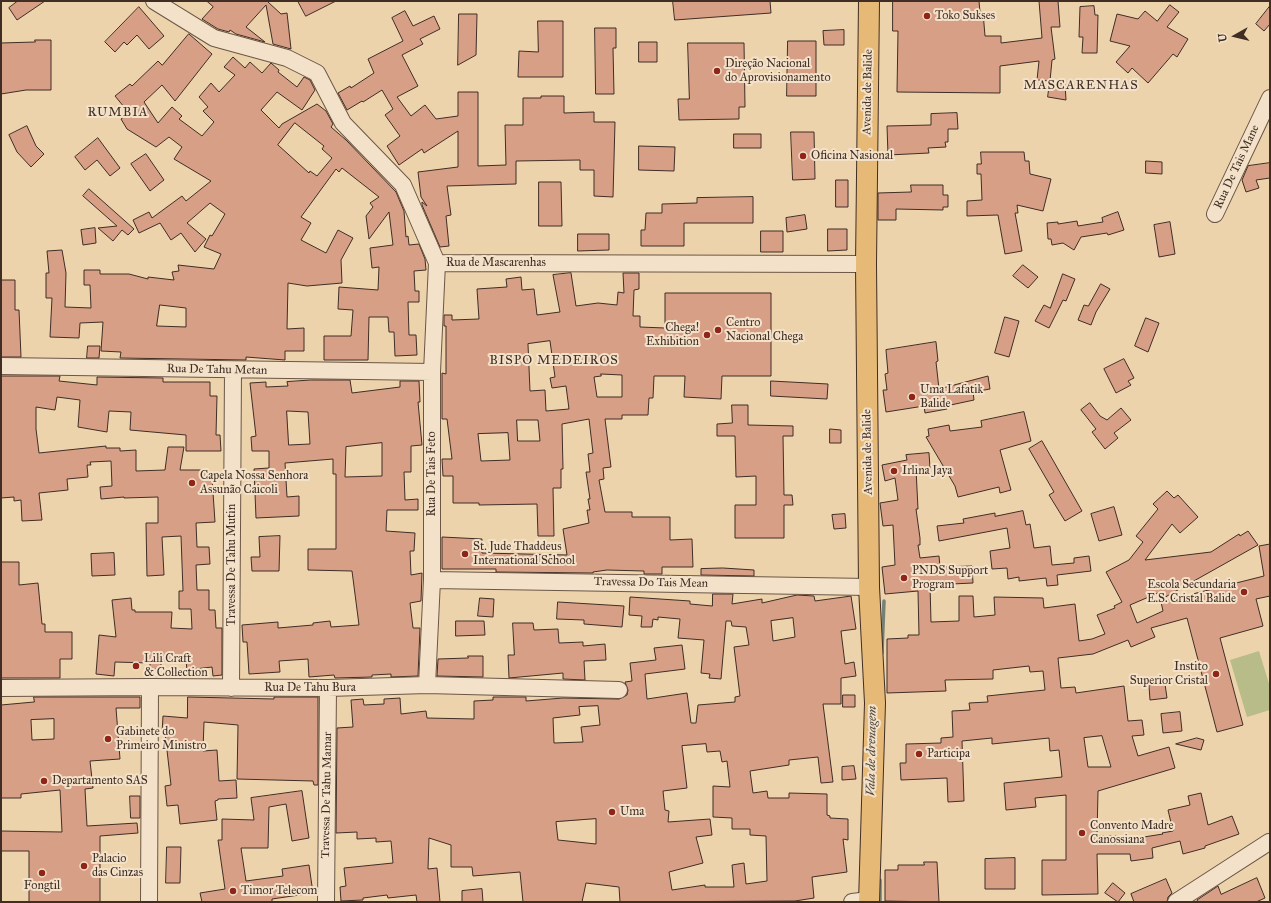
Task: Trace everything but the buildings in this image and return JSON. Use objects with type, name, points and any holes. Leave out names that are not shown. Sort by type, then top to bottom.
[{"type":"main road","name":"Avenida de Balide","points":[[863,901],[875,703],[870,587],[866,264],[869,1]]},
{"type":"street","name":"Rua de Mascarenhas","points":[[154,1],[214,38],[287,58],[317,72],[343,123],[403,185],[437,263],[866,264]]},
{"type":"street","name":"Rua De Tais Mane","points":[[1215,214],[1270,98]]},
{"type":"street","name":"Rua De Tais Feto","points":[[426,685],[432,580],[432,372],[437,263]]},
{"type":"street","name":"Rua De Tahu Metan","points":[[1,366],[432,372]]},
{"type":"street","name":"Travessa De Tahu Mutin","points":[[231,688],[233,370]]},
{"type":"street","name":"Travessa Do Tais Mean","points":[[432,580],[870,587]]},
{"type":"street","name":"Rua De Tahu Bura","points":[[1,688],[328,688],[426,685],[619,690]]},
{"type":"street","points":[[150,687],[150,902]]},
{"type":"street","name":"Travessa De Tahu Mamar","points":[[326,902],[328,688]]},
{"type":"street","points":[[1176,902],[1268,842]]},
{"type":"green space","points":[[1259,651],[1270,687],[1270,710],[1247,717],[1230,660]]},
{"type":"waterway","name":"Vala de drenagem","points":[[882,653],[884,601]]},
{"type":"waterway","name":"Vala de drenagem","points":[[880,880],[880,902]]},
{"type":"place","name":"Toko Sukses","points":[[927,16]]},
{"type":"place","name":"Direção Nacional do Aprovisionamento","points":[[717,71]]},
{"type":"place","name":"Oficina Nasional","points":[[803,156]]},
{"type":"place","name":"Centro Nacional Chega","points":[[718,330]]},
{"type":"place","name":"Chega! Exhibition","points":[[707,335]]},
{"type":"place","name":"Uma Lafatik Balide","points":[[912,397]]},
{"type":"place","name":"Irlina Jaya","points":[[894,471]]},
{"type":"place","name":"Capela Nossa Senhora Assunão Caicoli","points":[[192,483]]},
{"type":"place","name":"St. Jude Thaddeus International School","points":[[465,554]]},
{"type":"place","name":"PNDS Support Program","points":[[904,578]]},
{"type":"place","name":"Escola Secundaria E.S. Cristal Balide","points":[[1244,592]]},
{"type":"place","name":"Lili Craft & Collection","points":[[136,666]]},
{"type":"place","name":"Instito Superior Cristal","points":[[1216,674]]},
{"type":"place","name":"Gabinete do Primeiro Ministro","points":[[108,739]]},
{"type":"place","name":"Participa","points":[[919,754]]},
{"type":"place","name":"Departamento SAS","points":[[44,781]]},
{"type":"place","name":"Uma","points":[[612,812]]},
{"type":"place","name":"Convento Madre Canossiana","points":[[1082,833]]},
{"type":"place","name":"Palacio das Cinzas","points":[[84,866]]},
{"type":"place","name":"Fongtil","points":[[42,873]]},
{"type":"place","name":"Timor Telecom","points":[[233,891]]},
{"type":"district","name":"MASCARENHAS","points":[[1081,86]]},
{"type":"district","name":"RUMBIA","points":[[118,113]]},
{"type":"district","name":"BISPO MEDEIROS","points":[[554,361]]}]
